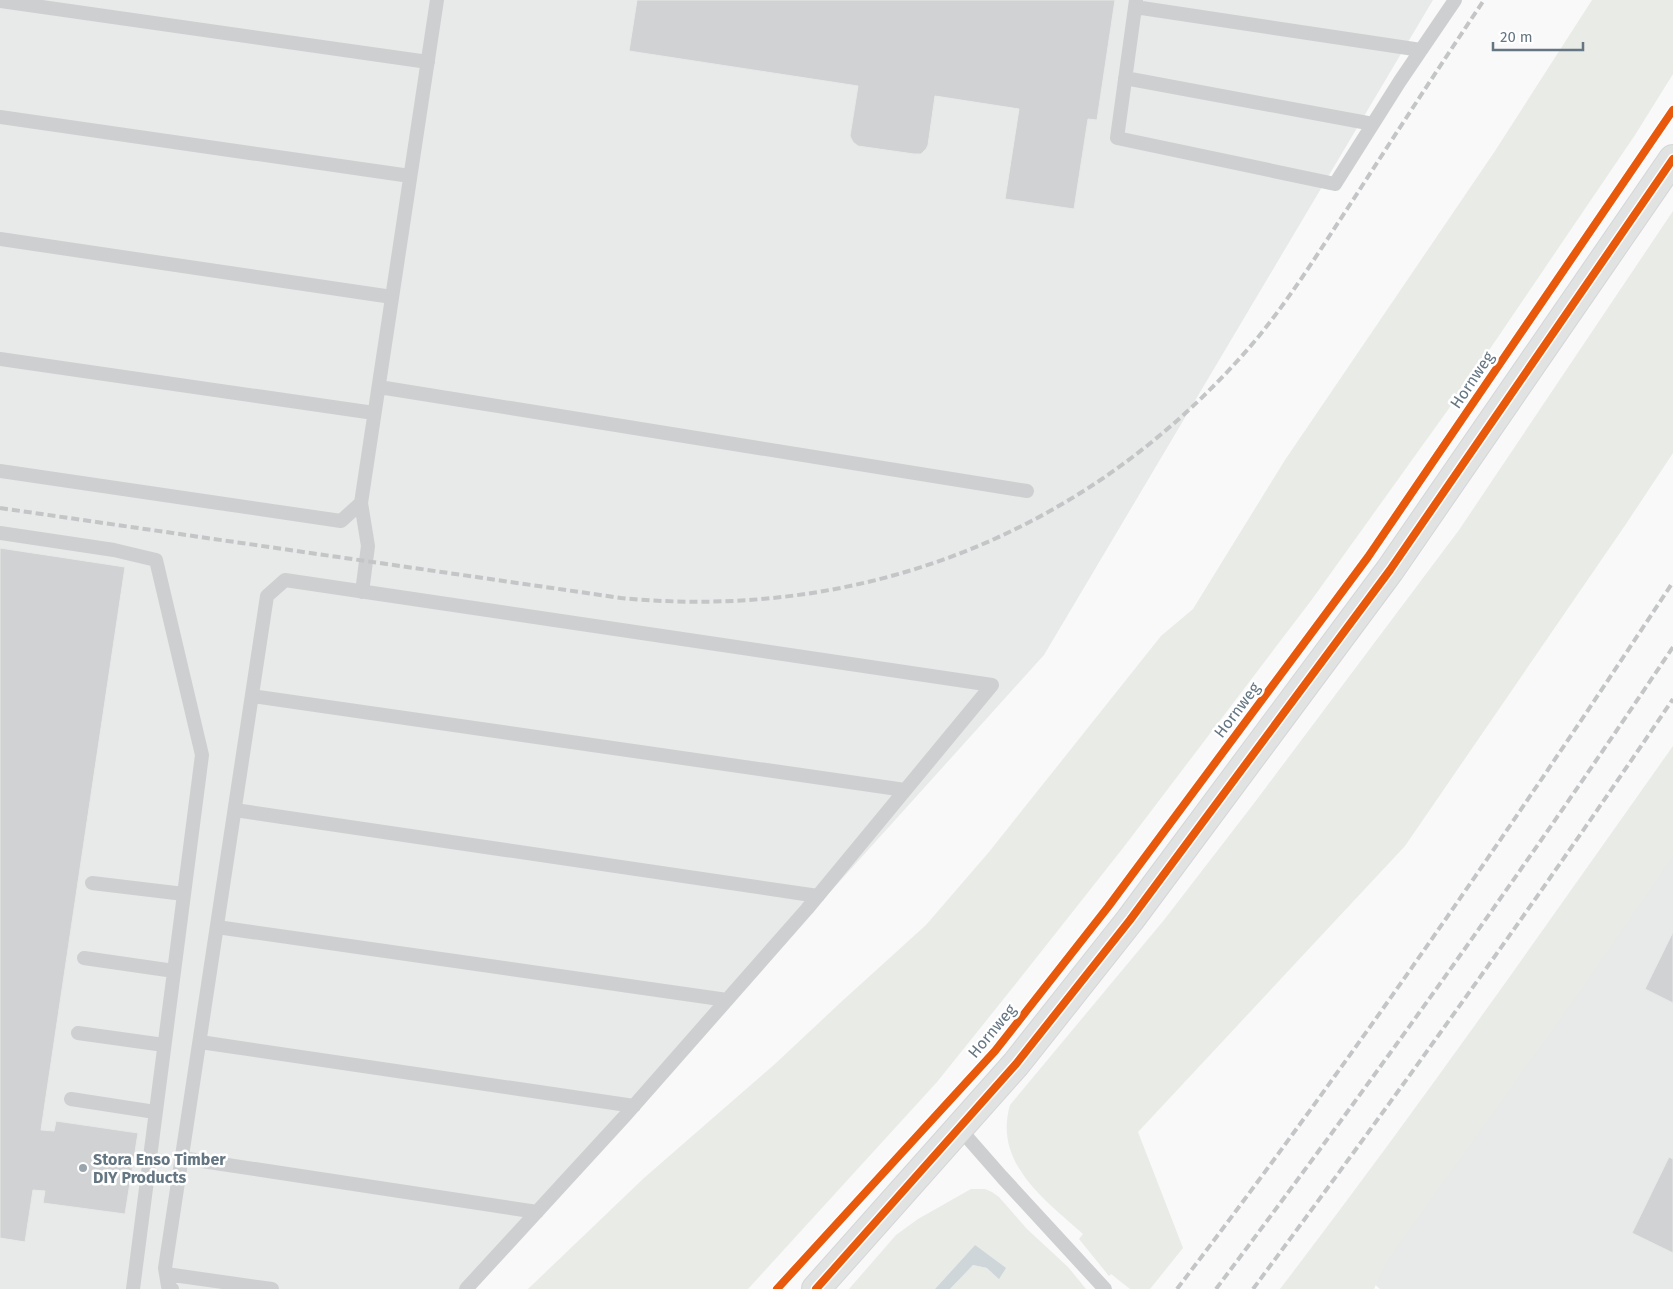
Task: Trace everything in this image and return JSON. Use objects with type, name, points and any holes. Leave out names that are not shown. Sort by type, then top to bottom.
[{"type":"street","points":[[816,1289],[1016,1064],[1130,920],[1372,594],[1673,159]]},
{"type":"lane","points":[[362,592],[368,546],[361,503],[437,0]]},
{"type":"lane","points":[[1422,50],[1136,4],[1118,138],[1335,184],[1455,0]]},
{"type":"lane","points":[[0,1],[428,62]]},
{"type":"lane","points":[[1125,78],[1373,124]]},
{"type":"lane","points":[[0,117],[410,176]]},
{"type":"lane","points":[[0,239],[392,297]]},
{"type":"lane","points":[[0,360],[374,413]]},
{"type":"lane","points":[[378,386],[1027,491]]},
{"type":"lane","points":[[0,471],[341,521],[361,503]]},
{"type":"lane","points":[[0,533],[114,550],[156,560],[202,755],[133,1289]]},
{"type":"lane","points":[[172,1289],[168,1286],[165,1268],[267,596],[286,580],[992,684],[818,896],[634,1106],[466,1289]]},
{"type":"lane","points":[[252,696],[906,790]]},
{"type":"lane","points":[[235,810],[818,896]]},
{"type":"lane","points":[[92,883],[184,894]]},
{"type":"lane","points":[[217,927],[727,1000]]},
{"type":"lane","points":[[84,958],[174,971]]},
{"type":"lane","points":[[78,1033],[164,1044]]},
{"type":"lane","points":[[200,1042],[634,1106]]},
{"type":"lane","points":[[71,1099],[156,1112]]},
{"type":"lane","points":[[959,1128],[1106,1289]]},
{"type":"lane","points":[[182,1158],[537,1212]]},
{"type":"lane","points":[[166,1274],[272,1289]]},
{"type":"shaded area","points":[[0,0],[1433,0],[1044,655],[472,1289],[0,1289]]},
{"type":"shaded area","points":[[1592,0],[1673,0],[1673,74],[1635,135],[1460,393],[1313,598],[1123,848],[937,1082],[748,1289],[528,1289],[644,1178],[775,1064],[926,925],[989,852],[1161,636],[1193,609],[1285,460],[1495,151]]},
{"type":"shaded area","points":[[1673,211],[1673,453],[1405,846],[1138,1132],[1183,1248],[1150,1289],[1130,1289],[1111,1274],[1109,1276],[1079,1239],[1083,1234],[1053,1208],[1026,1178],[1016,1162],[1009,1145],[1007,1126],[1010,1105],[1164,920],[1459,530]]},
{"type":"shaded area","points":[[1673,746],[1673,856],[1580,991],[1387,1261],[1374,1289],[1280,1289],[1430,1087]]},
{"type":"shaded area","points":[[1673,809],[1673,1289],[1380,1289],[1352,1264]]},
{"type":"shaded area","points":[[971,1189],[985,1189],[999,1197],[1027,1229],[1068,1267],[1086,1289],[950,1289],[973,1265],[987,1268],[975,1245],[935,1289],[849,1289],[896,1235],[918,1219]]},
{"type":"shaded area","points":[[975,1245],[1006,1268],[999,1279],[987,1268],[973,1265],[950,1289],[935,1289]]},
{"type":"building","points":[[637,0],[1115,0],[1097,120],[1088,119],[1074,209],[1005,199],[1019,109],[935,96],[928,145],[921,154],[858,146],[850,136],[858,86],[629,51]]},
{"type":"building","points":[[0,548],[125,567],[41,1130],[54,1131],[56,1121],[138,1133],[125,1214],[43,1203],[45,1191],[33,1190],[25,1242],[0,1238]]},
{"type":"building","points":[[1673,932],[1673,1003],[1645,989]]},
{"type":"building","points":[[1669,1157],[1673,1159],[1673,1253],[1632,1233]]},
{"type":"railway","points":[[0,508],[621,598],[712,602],[801,595],[887,577],[970,550],[1048,512],[1122,465],[1191,408],[1254,342],[1304,274],[1484,0]]},
{"type":"railway","points":[[1177,1289],[1306,1116],[1431,940],[1493,851],[1673,582]]},
{"type":"railway","points":[[1216,1289],[1334,1131],[1449,971],[1673,647]]},
{"type":"railway","points":[[1253,1289],[1466,996],[1571,848],[1673,699]]},
{"type":"cycle path","name":"Hornweg","points":[[777,1289],[995,1051],[1108,907],[1368,557],[1673,110]]},
{"type":"cycle path","points":[[816,1289],[1016,1064],[1130,920],[1390,570],[1673,159]]},
{"type":"place","name":"Stora Enso Timber DIY Products","points":[[83,1168]]}]
